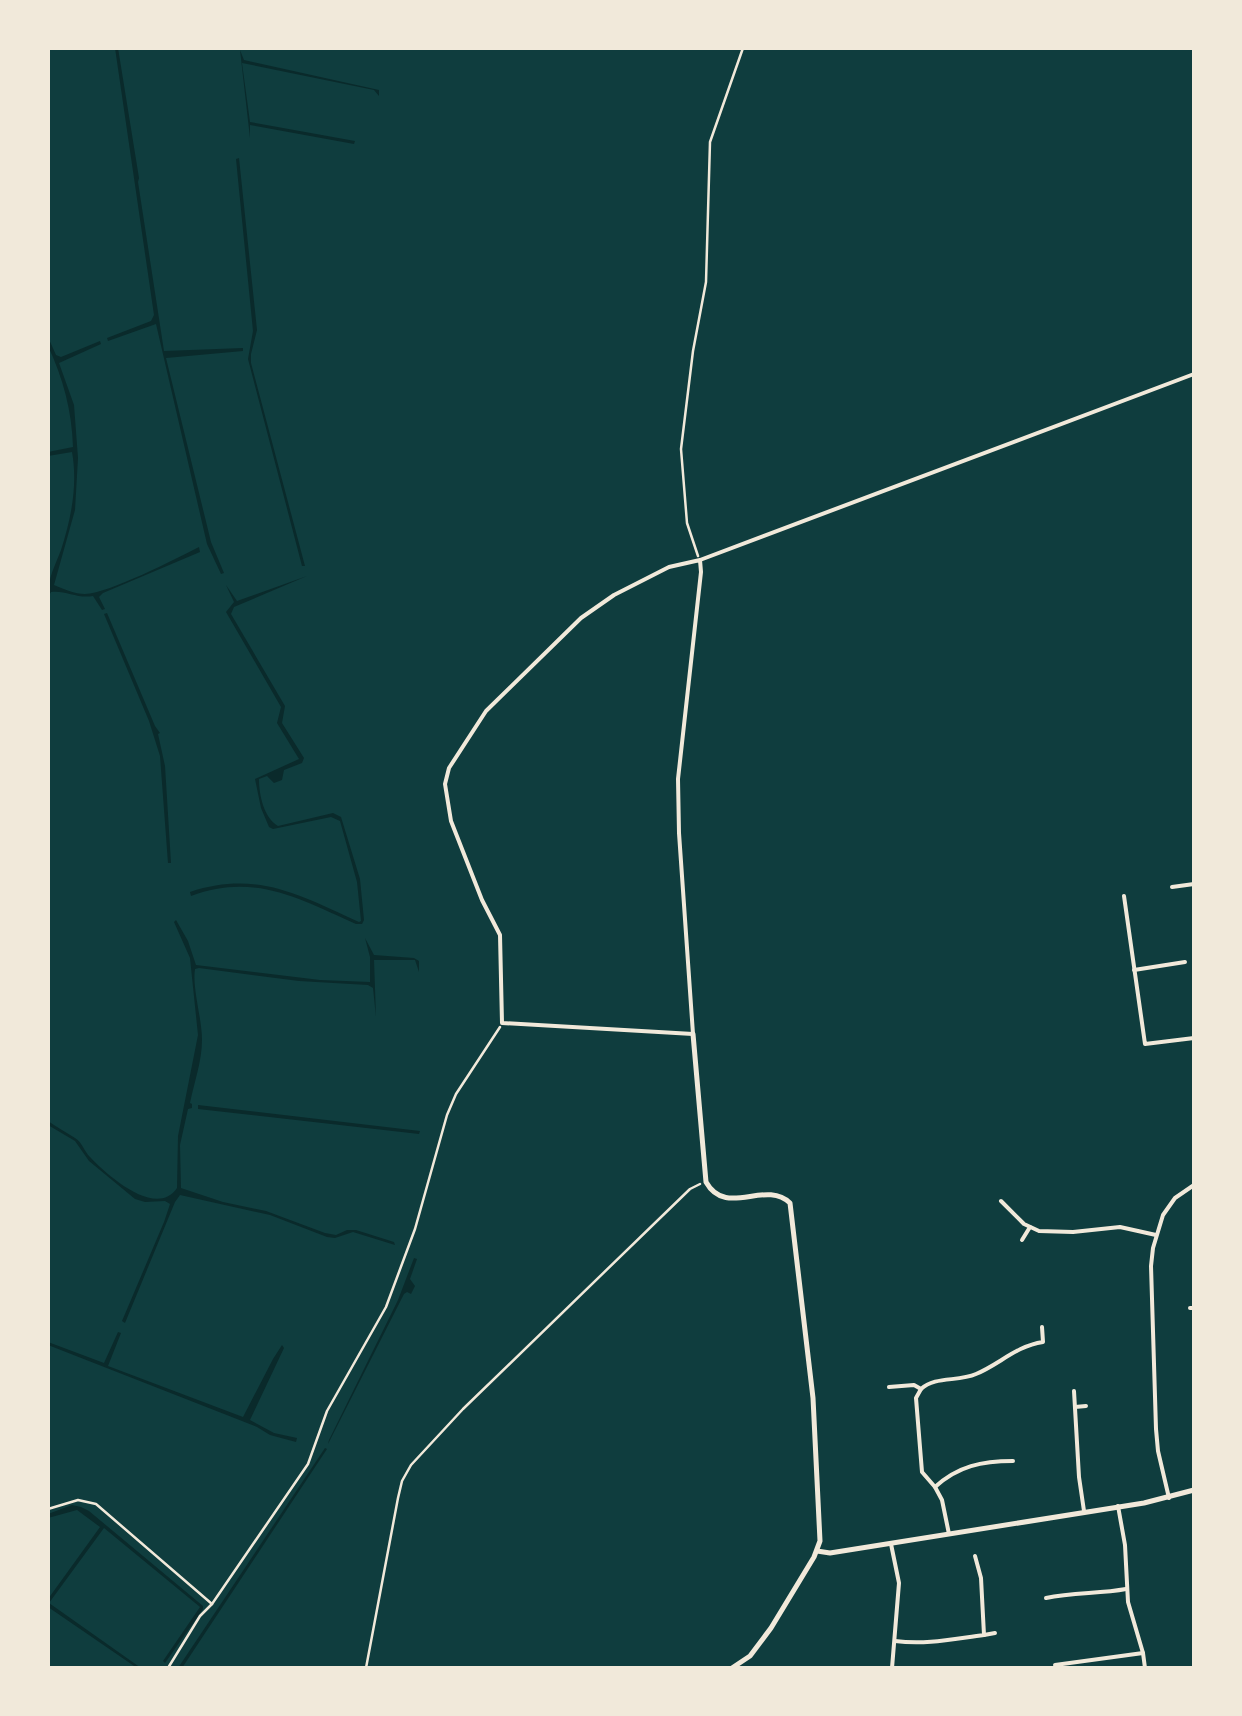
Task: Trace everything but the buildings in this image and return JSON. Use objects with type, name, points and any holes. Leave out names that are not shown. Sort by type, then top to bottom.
[{"type":"street","points":[[693,1034],[502,1023],[500,935],[451,822],[445,784],[449,768],[486,710],[582,618],[614,595],[669,567],[700,560],[1194,374]]},
{"type":"street","points":[[700,560],[678,779],[706,1182],[718,1196],[775,1194],[790,1203],[813,1398],[820,1528],[817,1551],[772,1628],[750,1656],[732,1668]]},
{"type":"street","points":[[1172,887],[1194,884]]},
{"type":"street","points":[[1124,896],[1145,1044],[1194,1038]]},
{"type":"street","points":[[1134,970],[1184,962]]},
{"type":"street","points":[[1170,1498],[1156,1429],[1151,1266],[1163,1215],[1194,1185]]},
{"type":"street","points":[[1002,1201],[1030,1228],[1049,1232],[1120,1228],[1156,1235]]},
{"type":"street","points":[[1022,1240],[1030,1228]]},
{"type":"street","points":[[949,1534],[935,1486],[922,1472],[916,1398],[932,1382],[975,1374],[1022,1346],[1043,1342],[1042,1327]]},
{"type":"street","points":[[889,1387],[914,1385],[921,1390]]},
{"type":"street","points":[[1074,1392],[1084,1512]]},
{"type":"street","points":[[1074,1407],[1086,1406]]},
{"type":"street","points":[[935,1486],[948,1475],[970,1466],[1012,1461]]},
{"type":"street","points":[[817,1551],[830,1553],[949,1534],[1170,1498],[1194,1490]]},
{"type":"street","points":[[1118,1506],[1125,1545],[1126,1589],[1145,1668]]},
{"type":"street","points":[[891,1543],[899,1582],[892,1668]]},
{"type":"street","points":[[974,1556],[981,1578],[984,1634]]},
{"type":"street","points":[[1046,1598],[1126,1589]]},
{"type":"street","points":[[894,1640],[940,1643],[995,1633]]},
{"type":"street","points":[[1055,1666],[1143,1652]]},
{"type":"path","points":[[700,560],[687,523],[680,448],[706,282],[710,142],[742,48]]},
{"type":"path","points":[[168,1668],[200,1616],[308,1464],[327,1412],[386,1307],[456,1094],[502,1023]]},
{"type":"path","points":[[366,1668],[398,1498],[411,1464],[690,1189],[706,1182]]},
{"type":"path","points":[[48,1509],[78,1500],[96,1504],[212,1604]]},
{"type":"water","points":[[115,48],[164,351],[243,348],[166,358],[211,542],[224,573],[221,574],[207,544],[156,324],[108,341],[107,338],[151,321],[154,315]]},
{"type":"water","points":[[240,50],[244,60],[379,90],[379,96],[374,90],[242,63],[250,122],[355,141],[354,144],[250,125],[250,138]]},
{"type":"water","points":[[239,158],[257,330],[251,363],[305,566],[248,359],[253,331],[236,159]]},
{"type":"water","points":[[48,337],[56,355],[61,357],[100,341],[101,344],[59,363],[74,405],[78,458],[75,510],[54,585],[77,593],[96,592],[199,547],[200,552],[103,593],[99,597],[105,609],[102,610],[93,596],[51,592],[48,597],[70,514],[74,477],[72,452],[48,456],[48,452],[73,447],[66,395]]},
{"type":"water","points":[[307,576],[234,607],[231,614],[285,706],[282,723],[304,758],[302,763],[284,770],[282,780],[274,783],[267,776],[259,779],[266,812],[278,826],[333,813],[341,817],[360,879],[362,924],[296,898],[256,888],[214,889],[191,896],[190,892],[214,886],[257,885],[297,895],[361,921],[357,882],[340,821],[331,817],[273,829],[269,827],[255,779],[299,759],[277,723],[281,707],[226,612],[234,602],[226,585],[237,601]]},
{"type":"water","points":[[107,613],[160,733],[171,863],[160,756],[104,614]]},
{"type":"water","points":[[176,920],[196,965],[370,982],[365,938],[374,955],[414,958],[419,961],[419,972],[415,960],[374,960],[376,1017],[373,988],[368,985],[195,969],[202,1048],[192,1108],[188,1109],[180,1145],[181,1188],[266,1211],[325,1233],[336,1235],[356,1230],[395,1245],[353,1232],[327,1237],[270,1215],[180,1195],[125,1323],[122,1321],[170,1204],[135,1199],[89,1161],[75,1141],[48,1125],[48,1121],[77,1140],[98,1165],[132,1191],[157,1199],[177,1188],[178,1136],[198,1035],[190,958]]},
{"type":"water","points":[[198,1105],[420,1131],[419,1134],[198,1109]]},
{"type":"water","points":[[414,1258],[417,1259],[410,1279],[415,1286],[411,1294],[404,1294],[328,1444],[398,1300]]},
{"type":"water","points":[[118,1332],[121,1333],[108,1366],[243,1417],[282,1345],[284,1348],[250,1420],[274,1433],[297,1438],[296,1442],[48,1345],[104,1363]]},
{"type":"water","points":[[325,1448],[182,1668],[178,1668]]},
{"type":"water","points":[[72,1505],[89,1511],[203,1606],[165,1663],[200,1607],[104,1528],[49,1603],[141,1668],[48,1607],[48,1599],[100,1527],[77,1510],[48,1518],[48,1514]]}]
